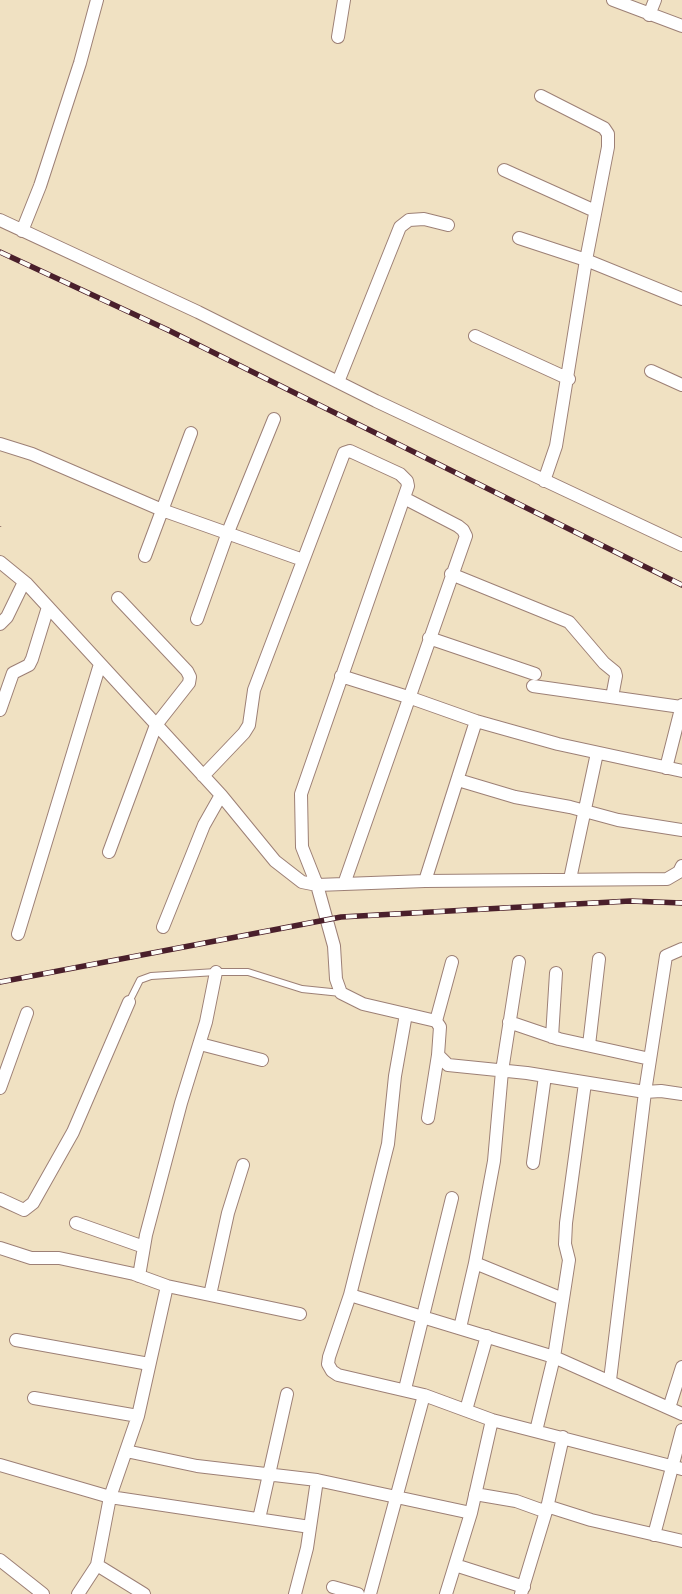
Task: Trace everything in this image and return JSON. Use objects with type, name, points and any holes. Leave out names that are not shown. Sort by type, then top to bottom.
[{"type":"street","points":[[22,231],[40,186],[80,63],[97,0]]},
{"type":"street","points":[[338,38],[344,0]]},
{"type":"street","points":[[613,0],[682,26]]},
{"type":"street","points":[[649,14],[655,0]]},
{"type":"street","points":[[541,96],[594,122],[604,128],[608,134],[608,147],[586,260],[569,379],[556,446],[544,481]]},
{"type":"street","points":[[504,170],[595,212]]},
{"type":"street","points":[[338,382],[400,227],[409,220],[424,219],[448,225]]},
{"type":"street","points":[[0,220],[198,312],[338,382],[682,545]]},
{"type":"street","points":[[519,238],[586,260],[682,299]]},
{"type":"street","points":[[475,336],[569,379]]},
{"type":"street","points":[[652,371],[682,385]]},
{"type":"street","points":[[197,619],[228,532],[274,419]]},
{"type":"street","points":[[145,556],[191,433]]},
{"type":"street","points":[[0,444],[32,454],[162,510],[303,560]]},
{"type":"street","points":[[203,776],[244,733],[249,725],[254,690],[344,453],[347,451],[404,477],[408,486],[301,794],[302,847],[317,885],[334,946],[336,979],[341,993],[363,1004],[436,1021]]},
{"type":"street","points":[[344,884],[451,574],[466,536],[463,530],[404,498]]},
{"type":"street","points":[[0,562],[24,582],[48,607],[203,776],[284,870],[302,882],[317,885],[425,880],[667,879],[679,872],[682,866]]},
{"type":"street","points":[[451,574],[569,622],[604,663],[615,672],[612,697]]},
{"type":"street","points":[[0,624],[7,617],[24,582]]},
{"type":"street","points":[[109,852],[156,725],[189,683],[190,677],[187,671],[118,598]]},
{"type":"street","points":[[0,710],[13,673],[29,665],[32,659],[48,607]]},
{"type":"street","points":[[429,638],[534,680],[612,697],[682,706],[666,768]]},
{"type":"street","points":[[18,934],[100,664]]},
{"type":"street","points":[[341,676],[410,697],[476,721],[597,753],[682,771]]},
{"type":"street","points":[[425,880],[476,721]]},
{"type":"street","points":[[570,879],[597,753]]},
{"type":"street","points":[[458,780],[515,797],[618,820],[682,830]]},
{"type":"street","points":[[163,927],[204,825],[220,795]]},
{"type":"street","points":[[610,1380],[645,1092],[666,956],[682,949]]},
{"type":"street","points":[[589,1045],[599,959]]},
{"type":"street","points":[[428,1118],[438,1055],[440,1028],[436,1021],[452,962]]},
{"type":"street","points":[[460,1328],[476,1263],[494,1162],[502,1070],[518,962]]},
{"type":"street","points":[[139,1276],[144,1247],[181,1103],[200,1044],[216,972]]},
{"type":"street","points":[[552,1037],[556,973]]},
{"type":"street","points":[[0,1199],[24,1210],[33,1203],[73,1132],[129,1002]]},
{"type":"street","points":[[1,1080],[27,1013]]},
{"type":"street","points":[[406,1014],[395,1076],[388,1144],[350,1295],[329,1357],[328,1364],[332,1371],[338,1376],[424,1394],[492,1420],[677,1467]]},
{"type":"street","points":[[510,1022],[552,1037],[650,1060]]},
{"type":"street","points":[[200,1044],[262,1060]]},
{"type":"street","points":[[438,1055],[448,1065],[502,1070],[645,1092],[661,1090],[682,1094]]},
{"type":"street","points":[[533,1163],[545,1076]]},
{"type":"street","points":[[536,1431],[554,1357],[569,1260],[565,1244],[566,1223],[585,1083]]},
{"type":"street","points":[[210,1295],[228,1213],[243,1165]]},
{"type":"street","points":[[405,1389],[452,1198]]},
{"type":"street","points":[[76,1223],[144,1247]]},
{"type":"street","points":[[0,1248],[31,1258],[58,1258],[139,1276],[167,1286],[300,1314]]},
{"type":"street","points":[[476,1263],[563,1299]]},
{"type":"street","points":[[78,1594],[97,1565],[110,1497],[138,1416],[167,1286]]},
{"type":"street","points":[[350,1295],[554,1357],[610,1380],[682,1414]]},
{"type":"street","points":[[466,1410],[487,1336]]},
{"type":"street","points":[[16,1340],[149,1364]]},
{"type":"street","points":[[668,1408],[682,1367]]},
{"type":"street","points":[[259,1519],[287,1394]]},
{"type":"street","points":[[370,1594],[424,1394]]},
{"type":"street","points":[[34,1398],[138,1416]]},
{"type":"street","points":[[446,1594],[471,1513],[492,1420]]},
{"type":"street","points":[[654,1535],[677,1467],[682,1430]]},
{"type":"street","points":[[455,1565],[523,1590],[547,1508],[563,1437]]},
{"type":"street","points":[[126,1451],[197,1466],[317,1480],[471,1513]]},
{"type":"street","points":[[0,1465],[110,1497],[310,1527]]},
{"type":"street","points":[[295,1594],[302,1571],[317,1480]]},
{"type":"street","points":[[475,1494],[516,1501],[541,1510],[547,1508],[682,1542]]},
{"type":"street","points":[[0,1560],[43,1594]]},
{"type":"street","points":[[97,1565],[144,1594]]},
{"type":"street","points":[[333,1587],[358,1594]]},
{"type":"lane","points":[[129,1002],[140,980],[151,976],[216,972],[248,972],[302,989],[341,993]]},
{"type":"railway","points":[[0,252],[168,330],[682,585]]},
{"type":"railway","points":[[0,982],[341,917],[630,901],[682,903]]}]
